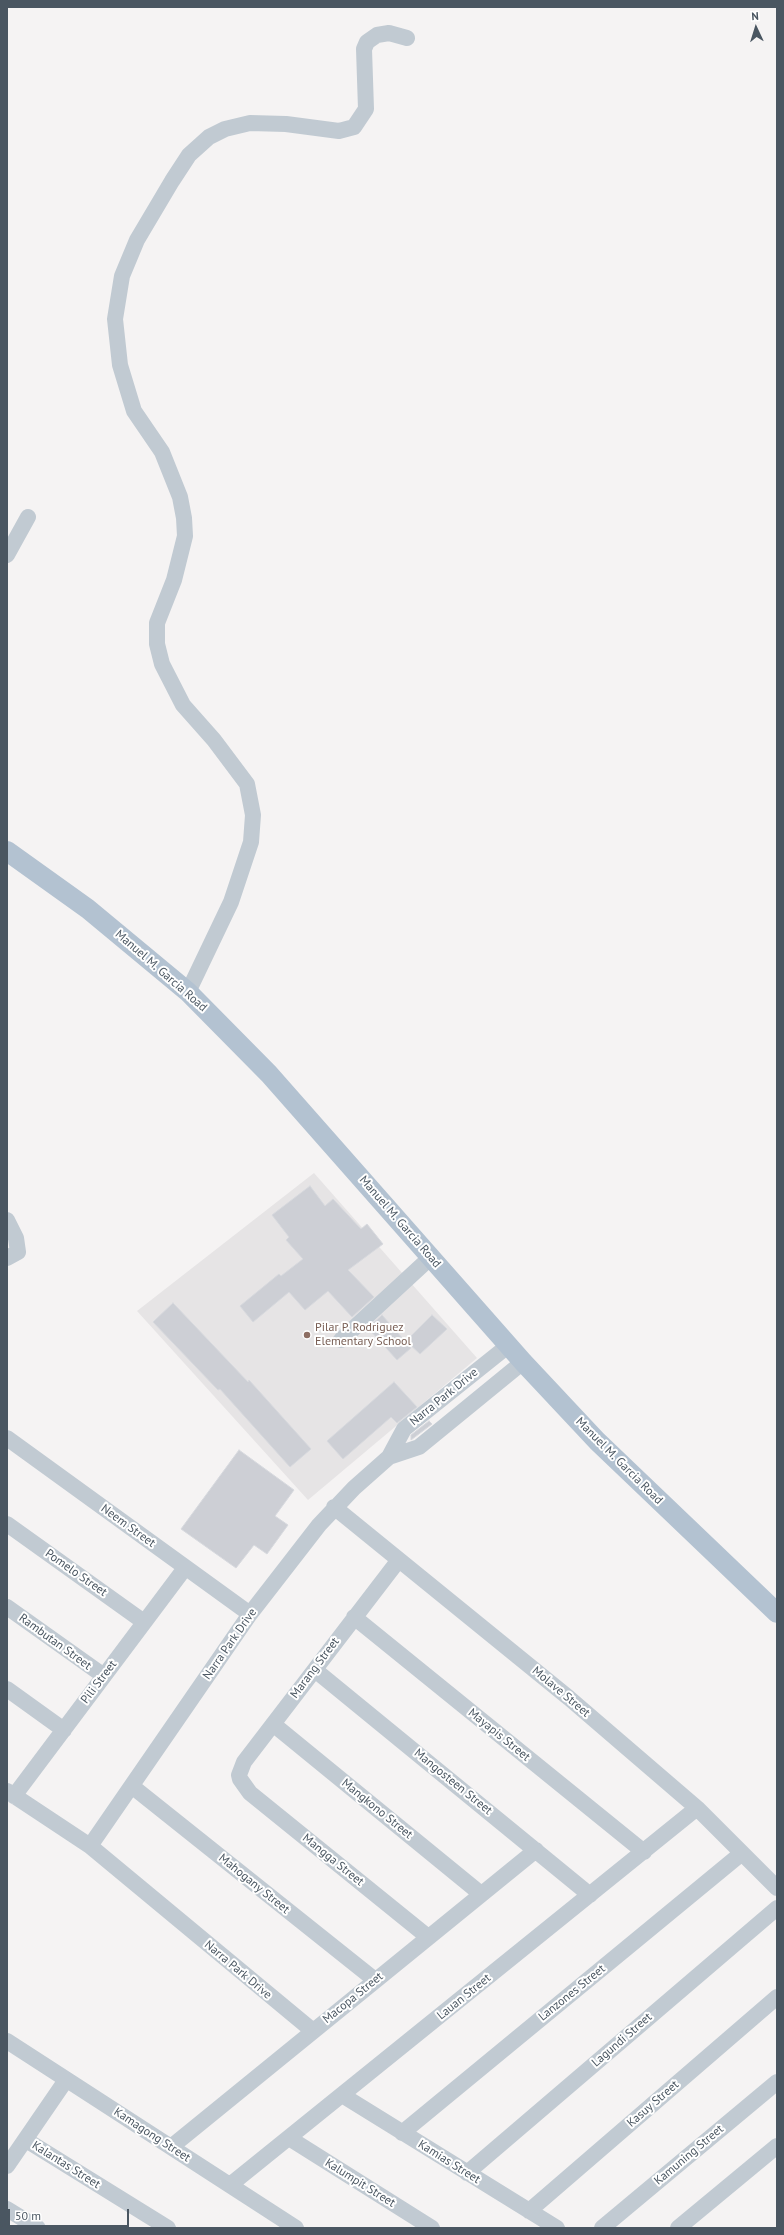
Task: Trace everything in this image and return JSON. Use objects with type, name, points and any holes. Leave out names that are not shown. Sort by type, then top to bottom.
[{"type":"main road","name":"Manuel M. Garcia Road","points":[[9,855],[88,910],[188,992],[269,1074],[523,1362],[597,1441],[777,1613]]},
{"type":"street","points":[[188,992],[231,902],[251,842],[253,815],[247,784],[214,740],[183,705],[162,664],[157,644],[157,623],[174,580],[185,536],[184,518],[180,497],[162,452],[134,411],[120,365],[115,319],[122,276],[137,240],[172,181],[189,155],[209,137],[225,129],[250,123],[286,124],[339,131],[354,127],[366,109],[364,49],[367,42],[377,35],[389,33],[407,38]]},
{"type":"street","points":[[7,555],[28,517]]},
{"type":"street","points":[[7,1220],[16,1238],[12,1255]]},
{"type":"street","points":[[341,1340],[431,1257]]},
{"type":"street","name":"Narra Park Drive","points":[[90,1846],[133,1787],[250,1614],[334,1507],[389,1458],[404,1429],[509,1345]]},
{"type":"street","name":"Narra Park Drive","points":[[389,1458],[419,1447],[523,1362]]},
{"type":"street","name":"Neem Street","points":[[7,1438],[250,1614]]},
{"type":"street","name":"Molave Street","points":[[334,1507],[398,1561],[569,1698],[697,1808],[777,1888]]},
{"type":"street","name":"Pomelo Street","points":[[7,1524],[144,1622]]},
{"type":"street","name":"Marang Street","points":[[240,1779],[240,1771],[244,1762],[398,1561]]},
{"type":"street","name":"Pili Street","points":[[10,1794],[64,1730],[185,1568]]},
{"type":"street","name":"Rambutan Street","points":[[7,1607],[104,1676]]},
{"type":"street","name":"Mayapis Street","points":[[354,1618],[644,1852]]},
{"type":"street","name":"Mangosteen Street","points":[[314,1670],[590,1895]]},
{"type":"street","points":[[7,1690],[64,1730]]},
{"type":"street","name":"Mangkono Street","points":[[273,1724],[481,1894]]},
{"type":"street","name":"Mangga Street","points":[[240,1779],[250,1793],[428,1937]]},
{"type":"street","name":"Mahogany Street","points":[[133,1787],[375,1980]]},
{"type":"street","name":"Narra Park Drive","points":[[10,1794],[90,1846],[312,2031]]},
{"type":"street","name":"Lauan Street","points":[[230,2185],[697,1808]]},
{"type":"street","name":"Macopa Street","points":[[171,2147],[536,1850]]},
{"type":"street","name":"Lanzones Street","points":[[402,2133],[742,1853]]},
{"type":"street","name":"Lagundi Street","points":[[467,2173],[777,1908]]},
{"type":"street","name":"Kasuy Street","points":[[529,2211],[777,1997]]},
{"type":"street","name":"Kamagong Street","points":[[7,2041],[296,2228]]},
{"type":"street","points":[[7,2166],[66,2080]]},
{"type":"street","name":"Kamuning Street","points":[[602,2228],[777,2082]]},
{"type":"street","name":"Kamias Street","points":[[342,2095],[557,2228]]},
{"type":"street","name":"Kalumpit Street","points":[[289,2138],[432,2228]]},
{"type":"street","name":"Kalantas Street","points":[[26,2140],[168,2228]]},
{"type":"street","points":[[678,2228],[777,2146]]},
{"type":"street","points":[[7,2209],[38,2228]]},
{"type":"shaded area","name":"Pilar P. Rodriguez Elementary School","points":[[314,1173],[477,1358],[308,1500],[137,1311]]},
{"type":"building","points":[[310,1186],[325,1206],[333,1199],[361,1229],[367,1224],[383,1244],[348,1270],[374,1297],[352,1317],[328,1291],[305,1310],[289,1292],[253,1322],[240,1306],[279,1274],[281,1276],[303,1259],[286,1240],[289,1237],[272,1215]]},
{"type":"building","points":[[173,1303],[248,1382],[249,1380],[311,1449],[290,1467],[220,1389],[218,1390],[153,1322]]},
{"type":"building","points":[[382,1315],[411,1348],[397,1360],[368,1328]]},
{"type":"building","points":[[432,1315],[447,1329],[420,1354],[406,1341]]},
{"type":"building","points":[[394,1382],[417,1407],[397,1423],[391,1417],[343,1459],[327,1441]]},
{"type":"building","points":[[429,1421],[432,1424],[411,1440],[411,1435]]},
{"type":"building","points":[[239,1450],[294,1490],[275,1516],[288,1525],[267,1554],[254,1545],[236,1568],[181,1529]]},
{"type":"place","name":"Pilar P. Rodriguez Elementary School","points":[[307,1335]]}]
